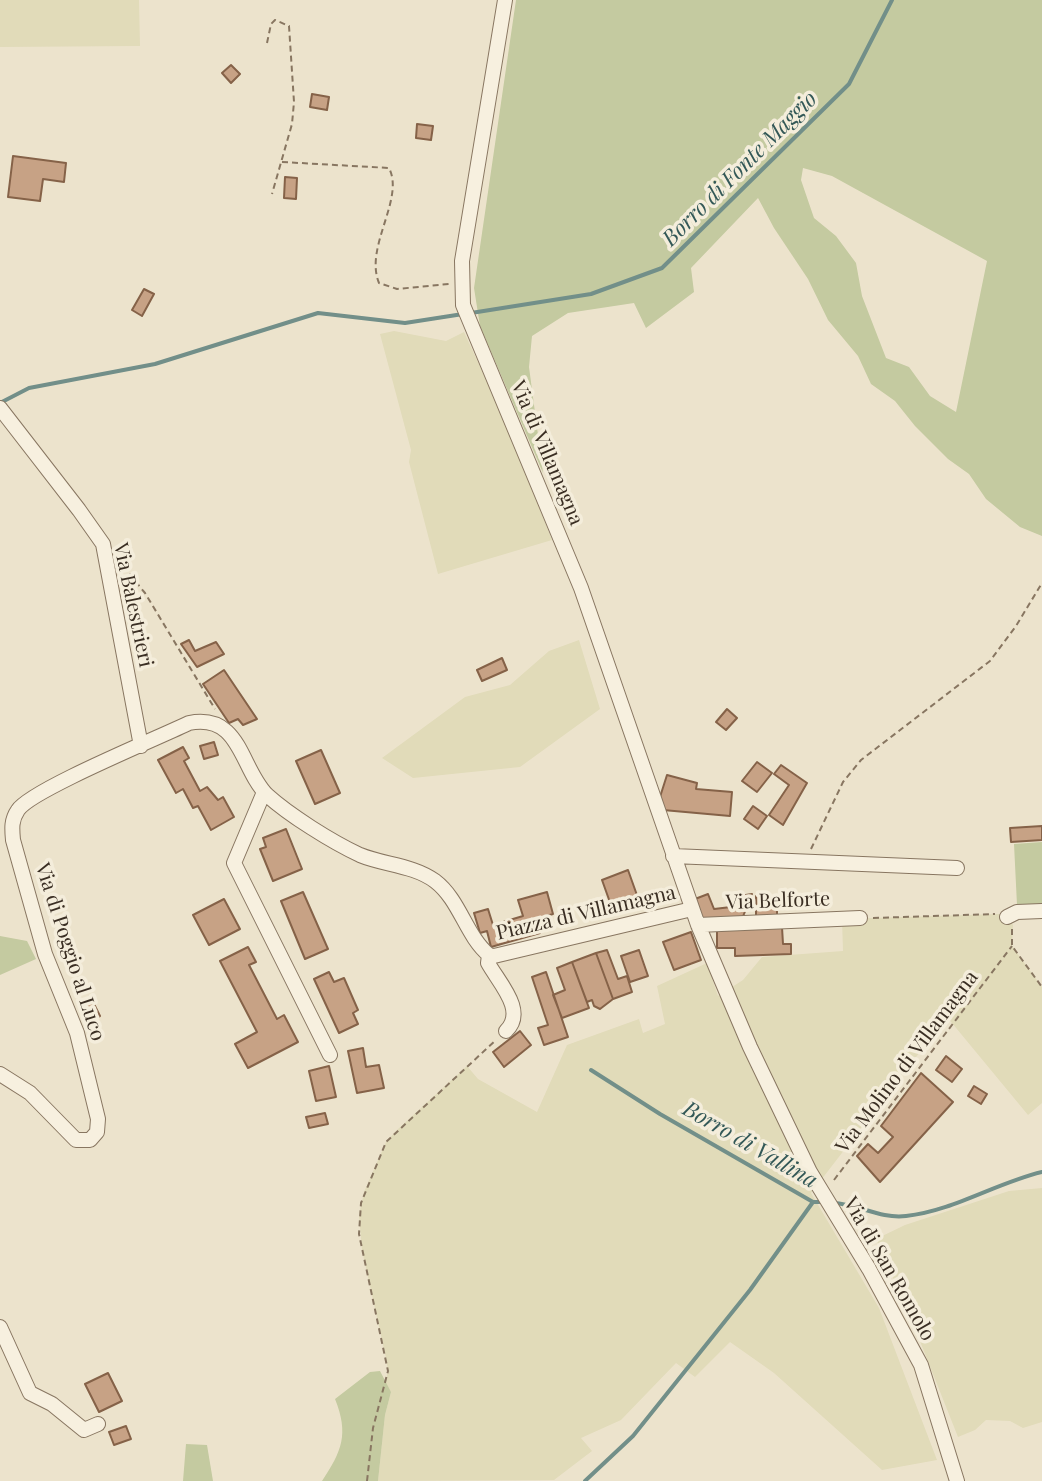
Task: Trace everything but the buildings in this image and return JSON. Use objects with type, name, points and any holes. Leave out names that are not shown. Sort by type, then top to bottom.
[{"type":"street","name":"Via di Villamagna","points":[[505,0],[462,261],[463,305],[581,588],[692,909]]},
{"type":"street","name":"Via Balestrieri","points":[[1,409],[103,544],[141,746]]},
{"type":"street","name":"Via di Poggio al Luco","points":[[0,1074],[30,1093],[76,1140],[90,1140],[97,1132],[98,1119],[77,1033],[45,954],[13,840],[12,822],[19,808],[33,798],[189,723],[202,720],[223,729]]},
{"type":"street","points":[[223,729],[244,755],[254,779],[284,810],[360,855],[419,873],[436,882],[455,904],[489,955],[488,963],[514,1007],[514,1021],[506,1031]]},
{"type":"street","points":[[264,792],[234,863],[330,1055]]},
{"type":"street","points":[[673,856],[957,868]]},
{"type":"street","name":"Piazza di Villamagna","points":[[489,955],[692,909]]},
{"type":"street","name":"Via di San Romolo","points":[[692,909],[750,1047],[825,1199],[869,1269],[921,1365],[957,1481]]},
{"type":"street","points":[[1007,917],[1017,912],[1042,911]]},
{"type":"street","name":"Via Belforte","points":[[698,925],[860,918]]},
{"type":"street","points":[[0,1327],[30,1393],[52,1404],[84,1430],[98,1424]]},
{"type":"path","points":[[267,43],[271,24],[275,20],[289,26],[294,102],[272,194]]},
{"type":"path","points":[[282,162],[389,168],[395,184],[380,231],[375,272],[379,283],[397,289],[462,282]]},
{"type":"path","name":"Via Balestrieri","points":[[123,566],[145,593],[177,643],[221,718],[223,729]]},
{"type":"path","points":[[805,861],[843,782],[861,760],[990,661],[1042,583]]},
{"type":"path","points":[[860,918],[999,914],[1007,917],[1013,925],[1012,946],[1042,987]]},
{"type":"path","name":"Via Molino di Villamagna","points":[[825,1199],[835,1179],[1012,946]]},
{"type":"path","points":[[367,1481],[373,1428],[388,1371],[359,1234],[361,1203],[386,1142],[506,1031]]},
{"type":"shaded area","points":[[0,0],[139,0],[140,46],[0,47]]},
{"type":"shaded area","points":[[394,331],[446,341],[464,332],[507,425],[552,540],[438,574],[409,462],[411,450],[380,334]]},
{"type":"shaded area","points":[[579,640],[600,709],[520,767],[413,778],[382,758],[465,697],[510,685],[549,651]]},
{"type":"shaded area","points":[[999,914],[1007,917],[1013,925],[1012,946],[1042,987],[1042,1103],[1028,1115],[947,1017],[811,1193],[879,1308],[937,1460],[882,1470],[774,1373],[730,1342],[695,1377],[676,1363],[621,1420],[581,1438],[592,1451],[554,1480],[378,1481],[385,1415],[391,1392],[385,1383],[388,1371],[386,1358],[362,1250],[359,1215],[364,1192],[386,1142],[467,1066],[478,1079],[537,1112],[567,1045],[639,1019],[643,1033],[665,1024],[657,986],[707,963],[718,996],[743,980],[762,957],[843,951],[842,919]]},
{"type":"shaded area","points":[[1042,1188],[1042,1422],[1023,1428],[1010,1421],[986,1420],[975,1430],[958,1437],[876,1239],[905,1225],[1009,1191]]},
{"type":"green space","points":[[516,0],[1042,0],[1042,536],[1020,527],[986,499],[969,474],[948,459],[895,401],[871,384],[858,356],[828,320],[808,279],[758,198],[691,268],[694,292],[646,328],[634,303],[568,313],[532,336],[529,367],[543,473],[480,326],[474,288]],"holes":[[[803,168],[832,176],[987,261],[956,412],[930,396],[909,367],[886,358],[862,296],[856,263],[836,236],[814,218],[801,180]]]},
{"type":"green space","points":[[1042,842],[1042,904],[1017,905],[1014,844]]},
{"type":"green space","points":[[0,936],[27,941],[36,959],[0,975]]},
{"type":"green space","points":[[380,1371],[391,1392],[385,1415],[378,1481],[322,1481],[341,1442],[342,1422],[335,1399],[370,1372]]},
{"type":"green space","points":[[186,1444],[207,1445],[213,1481],[183,1481]]},
{"type":"waterway","name":"Borro di Fonte Maggio","points":[[471,313],[591,294],[662,268],[849,84],[892,0]]},
{"type":"waterway","name":"Borro di Fonte Maggio","points":[[0,403],[29,388],[155,364],[318,313],[405,323],[463,314]]},
{"type":"waterway","name":"Borro di Vallina","points":[[591,1070],[660,1114],[813,1202],[824,1202]]},
{"type":"waterway","name":"Borro di Vallina","points":[[833,1203],[906,1216],[941,1209],[1042,1172]]},
{"type":"waterway","points":[[585,1481],[633,1436],[750,1290],[813,1202]]}]
